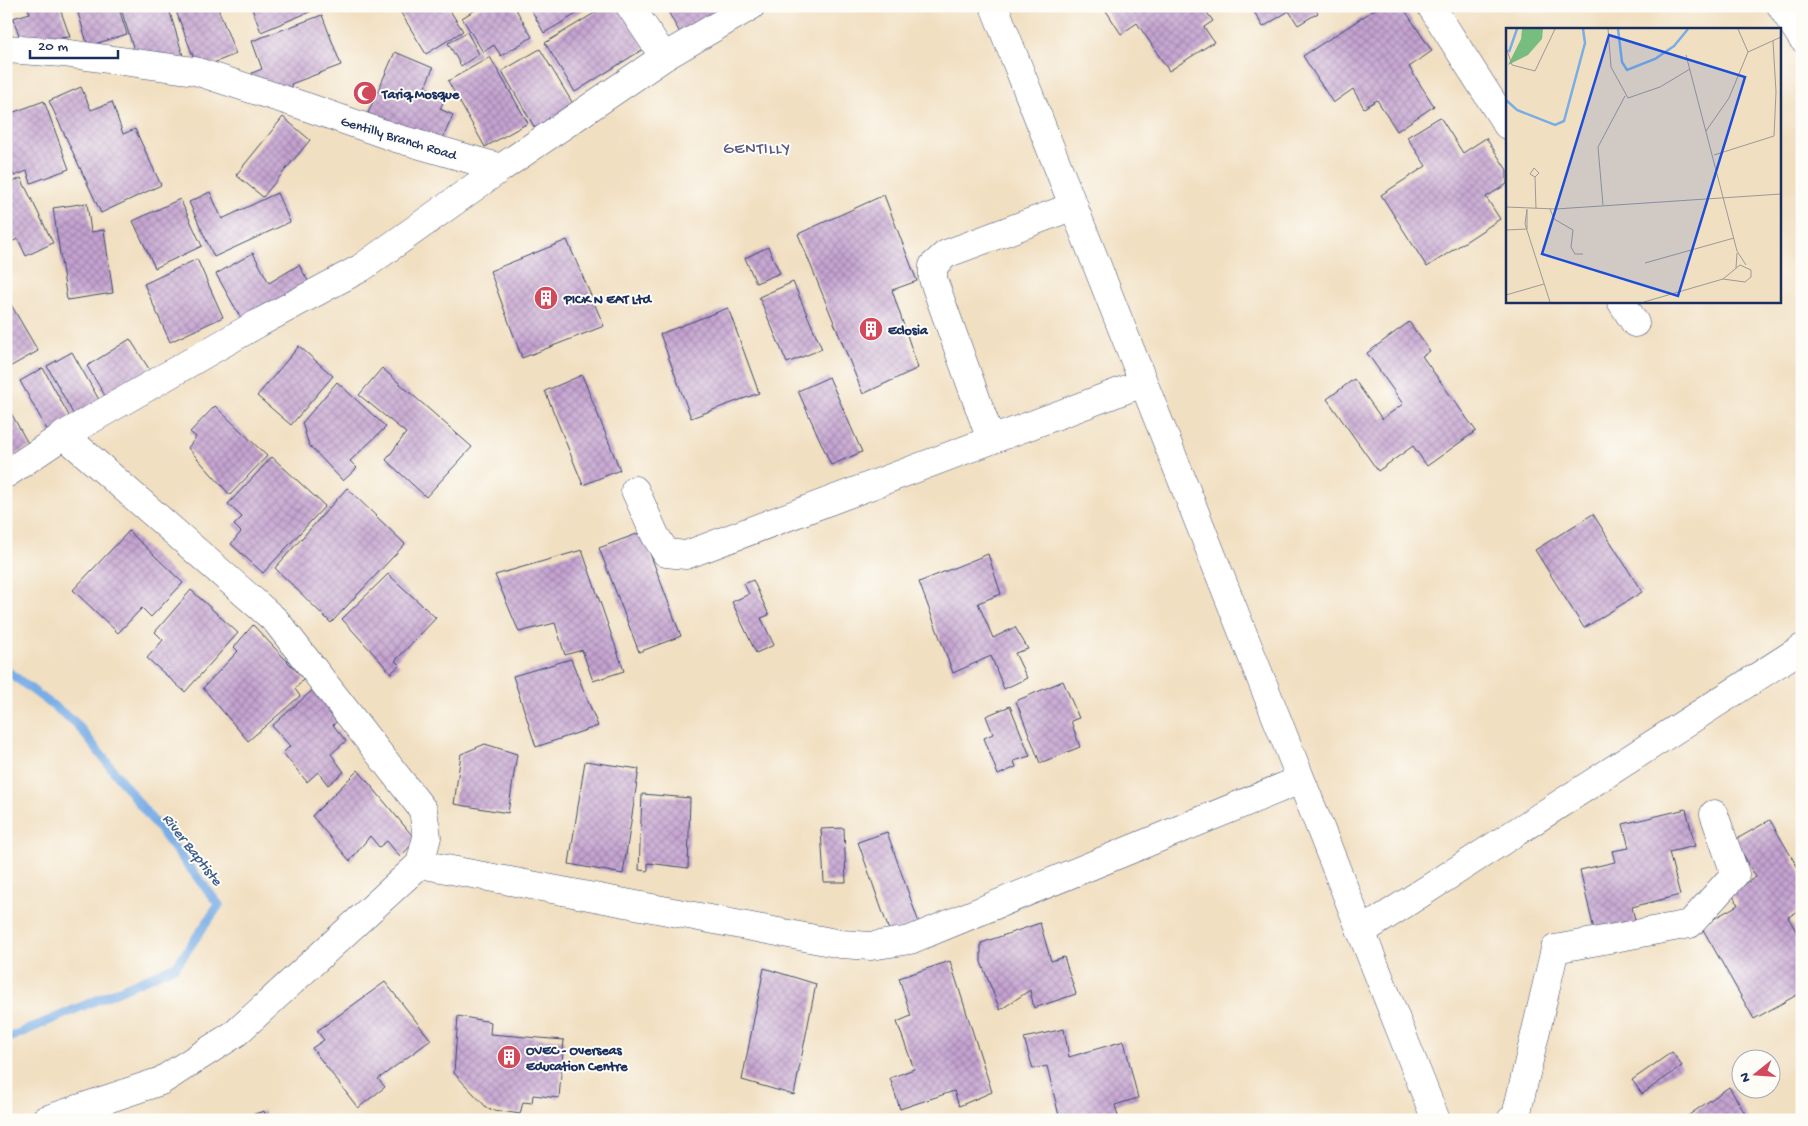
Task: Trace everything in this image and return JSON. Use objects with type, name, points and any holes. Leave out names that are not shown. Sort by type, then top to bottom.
[{"type":"street","points":[[630,6],[664,57]]},
{"type":"street","points":[[6,474],[64,435],[257,324],[361,268],[501,168],[664,57],[751,6]]},
{"type":"street","points":[[994,6],[1436,1120]]},
{"type":"street","points":[[1431,6],[1506,123]]},
{"type":"street","points":[[1781,6],[1802,38]]},
{"type":"street","name":"Gentilly Branch Road","points":[[6,49],[64,53],[195,72],[304,106],[396,138],[501,168]]},
{"type":"street","points":[[992,440],[933,278],[933,266],[946,254],[1074,206]]},
{"type":"street","points":[[635,490],[655,535],[666,552],[686,555],[1143,383]]},
{"type":"street","points":[[45,1120],[161,1081],[236,1034],[420,864],[427,837],[423,810],[276,622],[64,435]]},
{"type":"street","points":[[1361,932],[1802,648]]},
{"type":"street","points":[[420,864],[841,944],[871,946],[910,940],[1300,780]]},
{"type":"street","points":[[1511,1120],[1516,1116],[1555,949],[1690,924],[1735,874],[1714,814]]},
{"type":"building","points":[[27,6],[59,6],[70,37],[21,41],[13,18],[30,13]]},
{"type":"building","points":[[76,6],[118,6],[127,34],[88,46]]},
{"type":"building","points":[[120,6],[155,6],[156,8],[168,6],[184,59],[135,53]]},
{"type":"building","points":[[174,6],[217,6],[236,54],[198,69]]},
{"type":"building","points":[[251,6],[318,6],[319,8],[261,32]]},
{"type":"building","points":[[402,6],[447,6],[463,31],[426,54],[398,8]]},
{"type":"building","points":[[482,6],[514,6],[532,37],[501,56],[494,45],[483,52],[462,18]]},
{"type":"building","points":[[529,6],[590,6],[544,33]]},
{"type":"building","points":[[606,6],[619,6],[645,48],[575,92],[545,43]]},
{"type":"building","points":[[665,6],[729,6],[680,33]]},
{"type":"building","points":[[1103,6],[1213,6],[1206,11],[1213,21],[1204,27],[1214,42],[1169,71],[1137,23],[1121,34]]},
{"type":"building","points":[[1251,6],[1314,6],[1318,13],[1298,25],[1289,11],[1263,27]]},
{"type":"building","points":[[1380,6],[1402,6],[1432,51],[1409,67],[1434,106],[1397,131],[1377,100],[1364,108],[1353,89],[1333,103],[1303,56]]},
{"type":"building","points":[[322,15],[341,65],[291,84],[293,91],[256,85],[252,73],[262,69],[252,41]]},
{"type":"building","points":[[467,32],[479,54],[461,66],[448,43]]},
{"type":"building","points":[[540,49],[575,107],[536,130],[502,71]]},
{"type":"building","points":[[395,52],[433,68],[425,87],[446,96],[440,109],[453,115],[440,145],[368,113]]},
{"type":"building","points":[[490,57],[528,123],[485,147],[448,81]]},
{"type":"building","points":[[81,87],[91,110],[112,102],[123,134],[135,129],[161,185],[101,213],[49,101]]},
{"type":"building","points":[[44,101],[69,169],[31,183],[27,171],[14,176],[6,155],[6,135],[10,134],[6,124],[6,115]]},
{"type":"building","points":[[283,117],[310,140],[263,197],[236,175]]},
{"type":"building","points":[[1440,117],[1463,153],[1486,138],[1506,168],[1506,185],[1486,197],[1500,219],[1427,267],[1381,195],[1426,166],[1407,137]]},
{"type":"building","points":[[21,178],[53,243],[26,256],[18,239],[6,244],[6,185]]},
{"type":"building","points":[[210,192],[222,219],[277,193],[290,222],[214,257],[189,202]]},
{"type":"building","name":"Eclosia","points":[[884,195],[917,281],[892,290],[918,368],[863,394],[798,234]]},
{"type":"building","points":[[180,199],[202,246],[155,268],[133,221]]},
{"type":"building","points":[[87,203],[91,232],[104,230],[113,293],[67,300],[53,208]]},
{"type":"building","name":"PICK N EAT Ltd","points":[[567,240],[604,326],[522,358],[490,271]]},
{"type":"building","points":[[768,247],[780,273],[756,283],[745,258]]},
{"type":"building","points":[[253,253],[269,283],[299,265],[312,288],[246,327],[216,274]]},
{"type":"building","points":[[197,259],[223,317],[170,342],[144,284]]},
{"type":"building","points":[[793,282],[822,349],[787,363],[759,297]]},
{"type":"building","points":[[6,296],[38,351],[6,369]]},
{"type":"building","points":[[728,308],[759,393],[691,418],[660,334]]},
{"type":"building","points":[[1409,322],[1430,351],[1422,356],[1476,431],[1427,466],[1413,446],[1378,471],[1327,399],[1354,379],[1382,419],[1403,404],[1367,353]]},
{"type":"building","points":[[130,339],[151,372],[107,399],[87,366]]},
{"type":"building","points":[[299,346],[333,376],[291,425],[257,396]]},
{"type":"building","points":[[72,352],[102,405],[76,419],[47,366]]},
{"type":"building","points":[[43,368],[73,423],[50,435],[20,381]]},
{"type":"building","points":[[382,368],[472,447],[426,497],[386,460],[406,433],[359,395]]},
{"type":"building","points":[[582,375],[620,470],[583,485],[545,391]]},
{"type":"building","points":[[829,377],[862,452],[831,465],[798,391]]},
{"type":"building","points":[[337,382],[386,427],[350,461],[357,468],[343,481],[309,445],[302,423]]},
{"type":"building","points":[[6,404],[30,447],[6,460]]},
{"type":"building","points":[[215,406],[267,456],[230,495],[188,448],[196,437],[190,432]]},
{"type":"building","points":[[272,457],[325,506],[263,573],[231,544],[241,532],[234,525],[242,517],[228,504]]},
{"type":"building","points":[[347,488],[405,544],[331,623],[275,568]]},
{"type":"building","points":[[1593,514],[1642,592],[1584,628],[1535,550]]},
{"type":"building","points":[[129,531],[183,583],[151,617],[142,608],[118,633],[73,590]]},
{"type":"building","points":[[642,532],[681,636],[639,652],[599,548]]},
{"type":"building","points":[[582,550],[624,671],[593,681],[582,650],[565,655],[555,623],[519,632],[495,575]]},
{"type":"building","points":[[988,554],[1001,594],[978,603],[993,638],[1015,627],[1028,649],[1015,653],[1027,678],[1004,689],[991,656],[953,673],[919,582]]},
{"type":"building","points":[[388,574],[436,618],[395,661],[400,665],[391,673],[342,619]]},
{"type":"building","points":[[753,580],[769,615],[761,618],[774,645],[756,653],[732,602],[749,594],[744,584]]},
{"type":"building","points":[[191,590],[238,633],[185,692],[147,658],[163,640],[155,632]]},
{"type":"building","points":[[253,625],[304,679],[295,689],[300,696],[248,741],[203,688],[238,651],[234,647]]},
{"type":"building","points":[[571,659],[598,726],[536,747],[513,676]]},
{"type":"building","points":[[1063,681],[1079,718],[1071,721],[1080,747],[1040,763],[1016,701]]},
{"type":"building","points":[[315,688],[342,717],[333,725],[346,741],[331,754],[344,772],[328,785],[318,772],[307,782],[283,753],[290,746],[272,726]]},
{"type":"building","points":[[1010,706],[1030,756],[1014,761],[1016,767],[998,775],[984,738],[993,734],[986,716]]},
{"type":"building","points":[[485,744],[517,754],[508,813],[454,804],[461,754]]},
{"type":"building","points":[[585,761],[639,769],[623,874],[569,864]]},
{"type":"building","points":[[358,770],[416,840],[400,857],[387,841],[379,847],[370,836],[350,861],[312,816]]},
{"type":"building","points":[[642,794],[690,798],[688,868],[648,863],[648,871],[639,870]]},
{"type":"building","points":[[1686,809],[1695,846],[1669,852],[1680,895],[1632,907],[1636,924],[1595,934],[1580,870],[1615,862],[1612,851],[1629,848],[1623,824]]},
{"type":"building","points":[[1770,820],[1802,875],[1802,909],[1788,917],[1800,938],[1802,937],[1802,992],[1754,1019],[1701,926],[1738,905],[1731,892],[1756,877],[1735,840]]},
{"type":"building","points":[[844,828],[846,882],[824,882],[821,829]]},
{"type":"building","points":[[887,832],[919,923],[890,933],[858,842]]},
{"type":"building","points":[[1040,923],[1051,961],[1064,957],[1076,994],[1034,1008],[1030,990],[1000,1010],[981,962],[981,943]]},
{"type":"building","points":[[950,961],[992,1092],[959,1106],[954,1091],[900,1109],[890,1078],[914,1069],[897,1022],[911,1016],[899,978]]},
{"type":"building","points":[[764,968],[816,984],[794,1095],[742,1080]]},
{"type":"building","points":[[385,982],[431,1040],[378,1079],[385,1087],[358,1108],[312,1048],[324,1040],[317,1031]]},
{"type":"building","name":"OVEC - Overseas Education Centre","points":[[458,1016],[491,1022],[490,1034],[564,1040],[559,1098],[533,1095],[532,1103],[523,1102],[520,1114],[488,1109],[454,1073]]},
{"type":"building","points":[[1064,1029],[1069,1057],[1124,1041],[1138,1098],[1115,1105],[1119,1120],[1060,1120],[1047,1066],[1033,1069],[1024,1038]]},
{"type":"building","points":[[1672,1052],[1682,1066],[1642,1094],[1632,1080]]},
{"type":"building","points":[[1729,1087],[1730,1098],[1736,1098],[1749,1120],[1682,1120]]},
{"type":"building","points":[[264,1111],[267,1120],[239,1120],[239,1119]]},
{"type":"waterway","name":"River Baptiste","points":[[6,670],[76,723],[219,905],[176,966],[6,1039]]},
{"type":"place","name":"Tariq Mosque","points":[[365,93]]},
{"type":"place","name":"PICK N EAT Ltd","points":[[546,298]]},
{"type":"place","name":"Eclosia","points":[[871,329]]},
{"type":"place","name":"OVEC - Overseas Education Centre","points":[[509,1057]]},
{"type":"district","name":"GENTILLY","points":[[757,147]]}]
